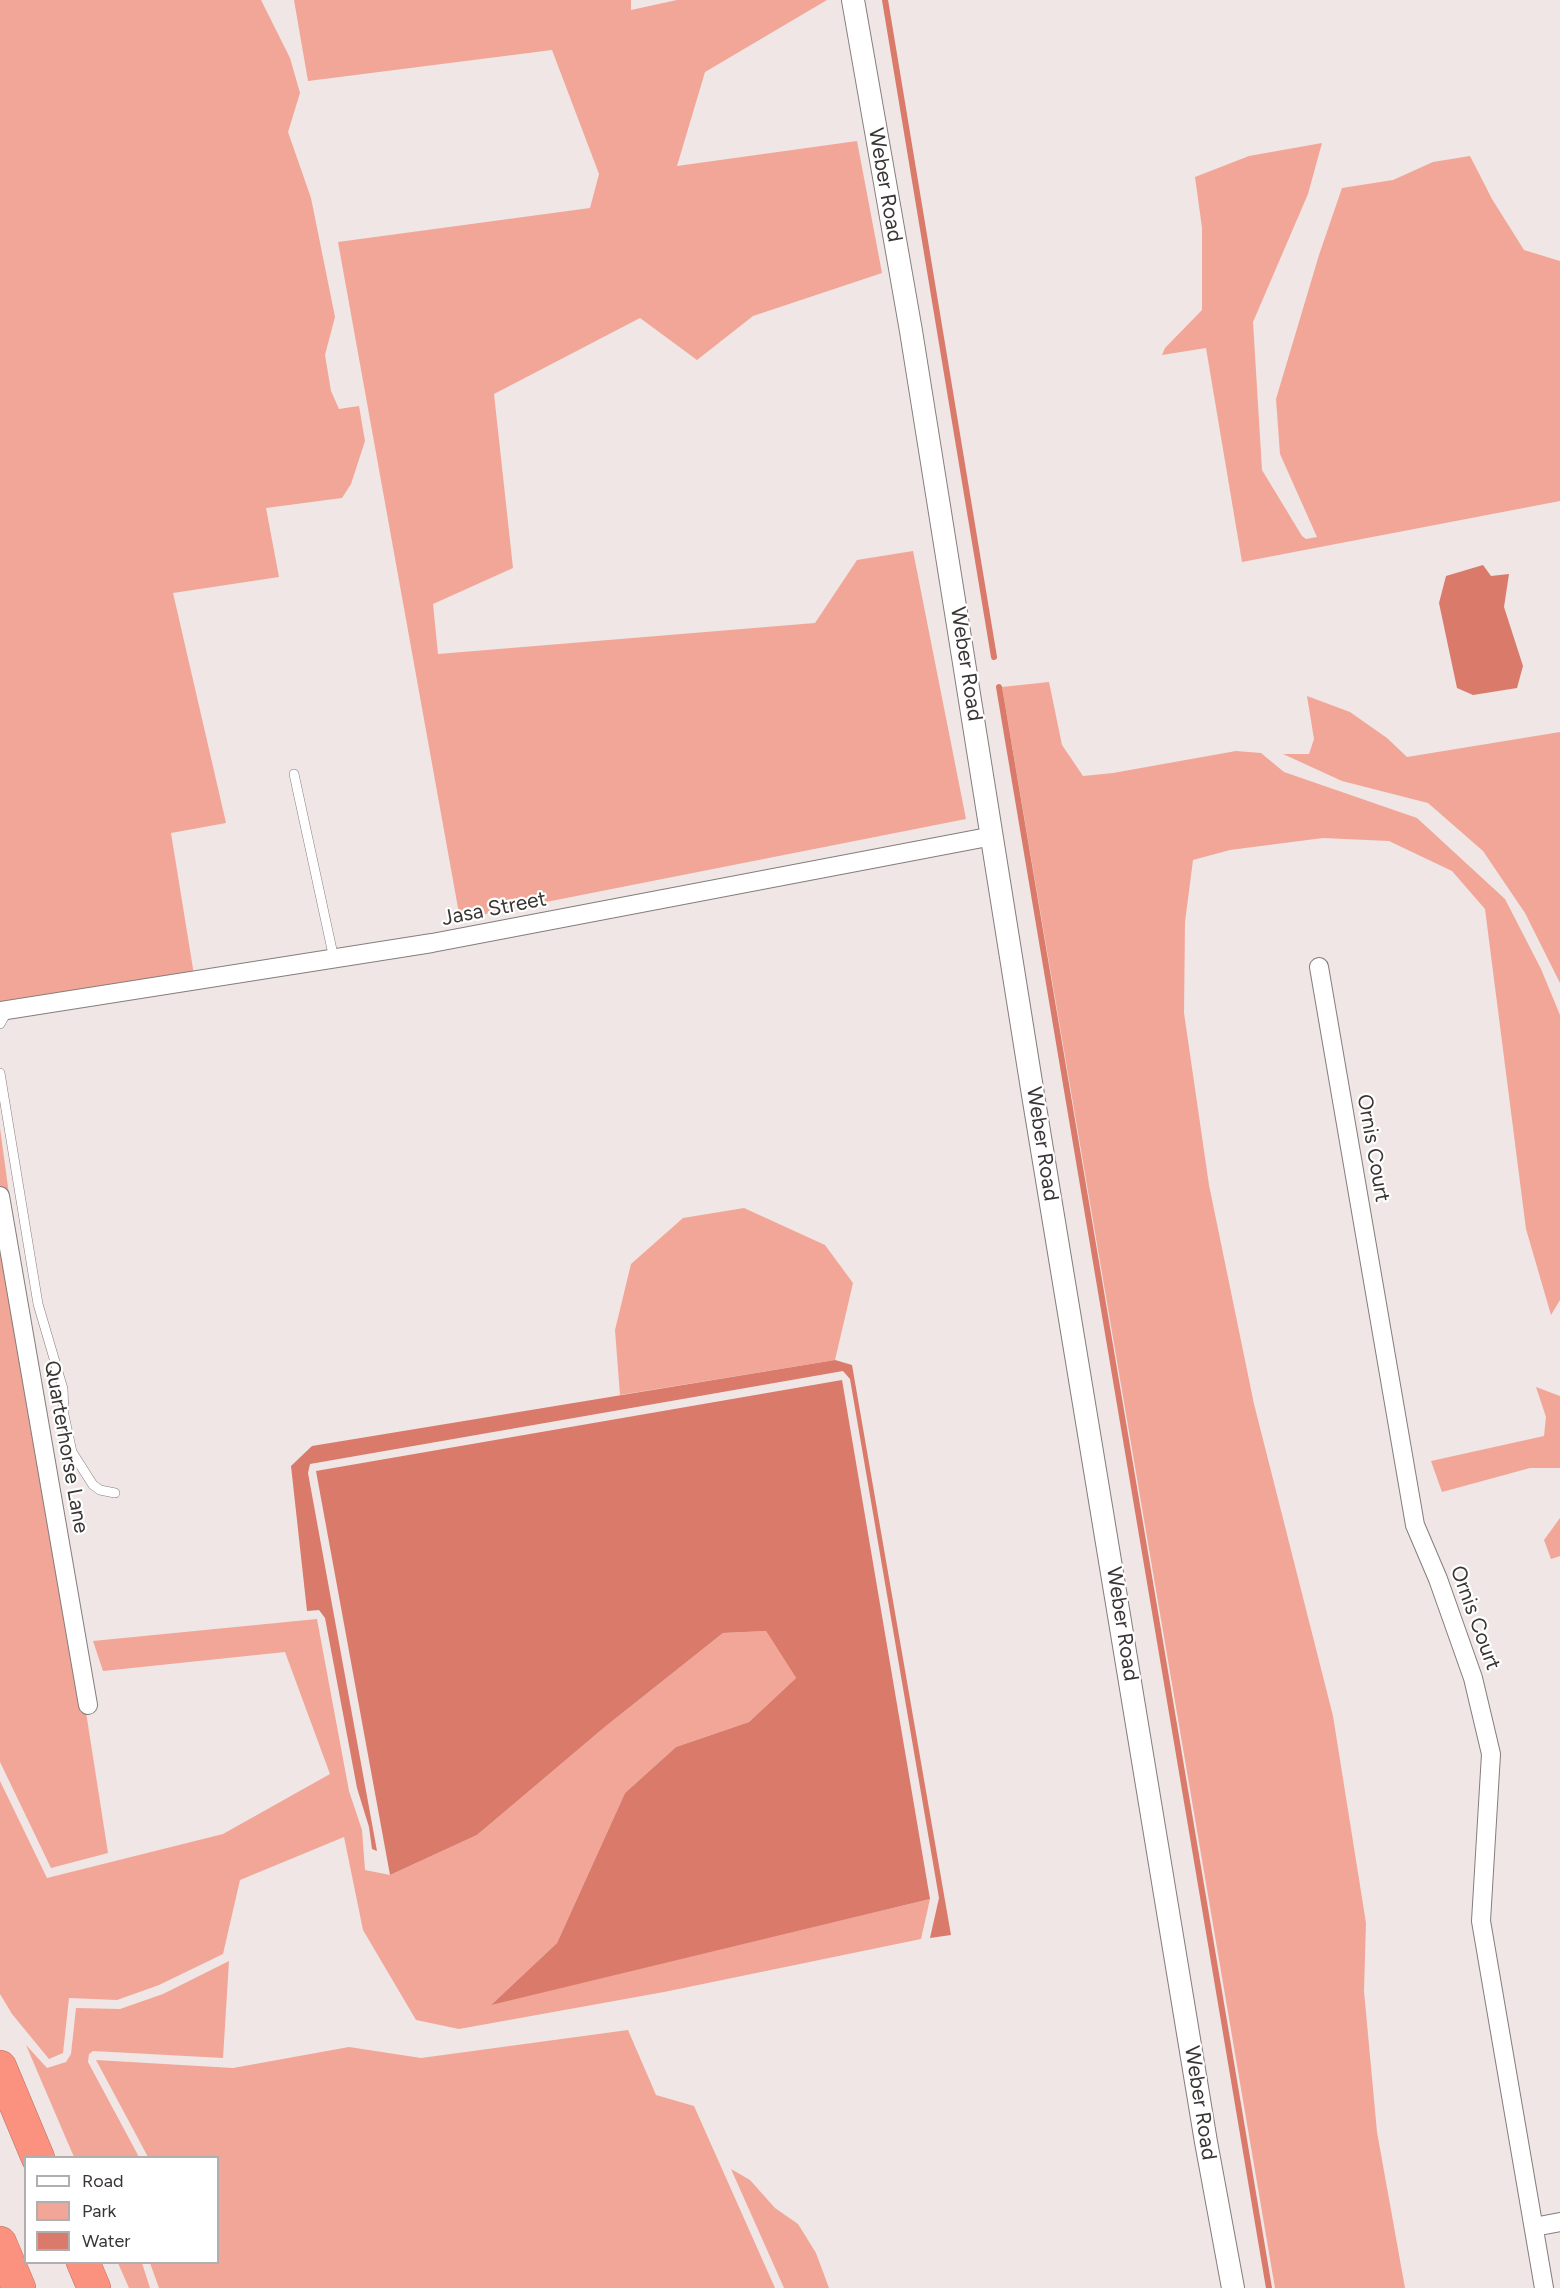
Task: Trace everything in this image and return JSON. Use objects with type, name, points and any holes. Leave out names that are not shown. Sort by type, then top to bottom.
[{"type":"highway","points":[[0,2067],[39,2156]]},
{"type":"highway","points":[[0,2243],[19,2288]]},
{"type":"highway","points":[[84,2264],[94,2288]]},
{"type":"street","name":"Weber Road","points":[[853,0],[911,331],[1034,1101],[1206,2142],[1233,2288]]},
{"type":"street","name":"Jasa Street","points":[[3,1015],[444,941],[993,836]]},
{"type":"street","name":"Ornis Court","points":[[1319,967],[1414,1525],[1438,1580],[1473,1678],[1491,1754],[1481,1921],[1544,2288]]},
{"type":"street","name":"Quarterhorse Lane","points":[[0,1196],[88,1705]]},
{"type":"street","points":[[1534,2227],[1560,2222]]},
{"type":"lane","points":[[294,774],[334,959]]},
{"type":"lane","points":[[0,1073],[38,1304],[63,1389],[64,1415],[72,1452],[93,1485],[100,1490],[116,1493]]},
{"type":"green space","points":[[0,0],[261,0],[290,58],[300,93],[288,132],[311,198],[335,317],[325,355],[331,391],[339,409],[359,406],[365,441],[351,484],[342,498],[266,508],[279,577],[173,593],[226,823],[171,833],[194,975],[0,1014]]},
{"type":"green space","points":[[294,0],[631,0],[631,10],[677,0],[827,0],[705,72],[677,166],[857,141],[882,273],[753,316],[697,360],[640,318],[494,394],[513,568],[433,604],[438,654],[815,623],[857,560],[913,551],[966,819],[460,919],[338,242],[590,208],[599,174],[552,50],[308,81]]},
{"type":"green space","points":[[1322,143],[1308,194],[1253,322],[1262,470],[1302,536],[1306,539],[1317,537],[1280,454],[1276,399],[1319,255],[1342,188],[1393,180],[1433,162],[1470,156],[1492,199],[1524,250],[1560,261],[1560,501],[1242,562],[1206,348],[1162,355],[1165,348],[1202,310],[1202,228],[1195,177],[1249,156]]},
{"type":"green space","points":[[1049,682],[1062,745],[1083,776],[1113,773],[1236,751],[1261,753],[1284,772],[1417,818],[1505,899],[1541,969],[1560,1015],[1560,1300],[1551,1315],[1526,1229],[1485,909],[1452,871],[1389,841],[1323,838],[1230,850],[1193,860],[1185,922],[1184,1013],[1209,1185],[1254,1404],[1333,1716],[1366,1923],[1364,1991],[1377,2132],[1405,2288],[1275,2288],[1002,687]]},
{"type":"green space","points":[[1307,696],[1350,712],[1387,738],[1407,757],[1560,732],[1560,983],[1525,913],[1483,851],[1428,803],[1342,781],[1283,754],[1309,754],[1314,739]]},
{"type":"green space","points":[[0,1128],[34,1379],[108,1853],[51,1868],[0,1762]]},
{"type":"green space","points":[[744,1208],[825,1245],[853,1283],[835,1360],[620,1395],[615,1330],[631,1264],[683,1218]]},
{"type":"green space","points":[[1536,1387],[1560,1396],[1560,1468],[1530,1468],[1442,1492],[1431,1461],[1544,1436],[1546,1417]]},
{"type":"green space","points":[[1560,1518],[1560,1556],[1551,1559],[1544,1540]]},
{"type":"green space","points":[[317,1619],[349,1791],[362,1830],[365,1870],[390,1875],[477,1835],[606,1726],[723,1633],[766,1631],[796,1678],[749,1722],[676,1747],[625,1793],[557,1943],[492,2004],[930,1899],[921,1939],[664,1992],[459,2029],[416,2020],[363,1930],[344,1837],[240,1880],[223,1954],[159,1985],[117,2000],[69,1998],[63,2053],[49,2059],[12,2014],[0,1994],[0,1781],[47,1878],[223,1834],[330,1774],[285,1652],[103,1671],[93,1641]]},
{"type":"green space","points":[[229,1961],[223,2058],[93,2051],[89,2054],[88,2062],[138,2156],[74,2156],[26,2045],[47,2068],[66,2062],[71,2054],[76,2008],[120,2009],[163,1994]]},
{"type":"green space","points":[[628,2030],[656,2095],[694,2106],[775,2288],[159,2288],[150,2264],[219,2264],[219,2156],[147,2156],[96,2060],[233,2068],[349,2047],[421,2058]]},
{"type":"green space","points":[[731,2169],[750,2180],[775,2208],[798,2224],[816,2253],[829,2288],[784,2288]]},
{"type":"green space","points":[[118,2264],[142,2264],[150,2288],[129,2288]]},
{"type":"water","points":[[1483,565],[1491,576],[1509,574],[1504,607],[1523,666],[1517,688],[1473,695],[1457,688],[1439,603],[1446,576]]},
{"type":"water","points":[[835,1360],[852,1365],[951,1935],[930,1938],[939,1898],[850,1379],[843,1371],[310,1464],[308,1473],[377,1851],[372,1849],[369,1827],[357,1788],[325,1618],[319,1610],[307,1611],[291,1466],[312,1446]]},
{"type":"water","points":[[842,1380],[930,1899],[491,2005],[557,1943],[625,1793],[676,1747],[749,1722],[796,1678],[766,1631],[723,1633],[606,1726],[477,1835],[390,1875],[316,1471]]},
{"type":"waterway","points":[[885,0],[994,657]]},
{"type":"waterway","points":[[999,687],[1269,2288]]}]
